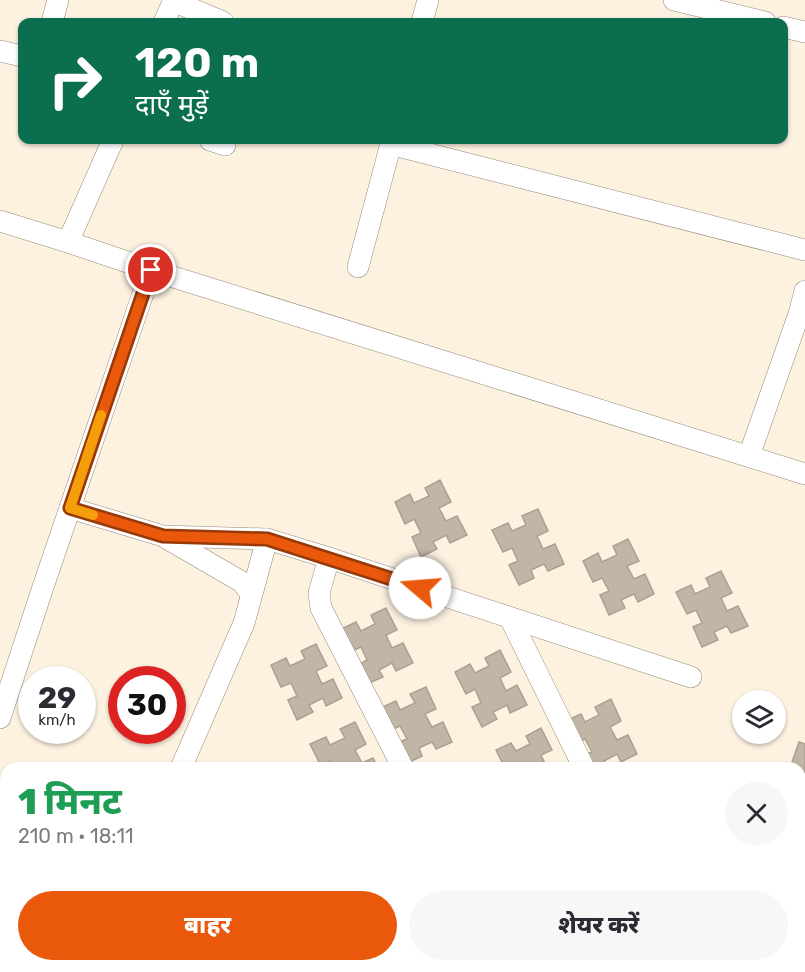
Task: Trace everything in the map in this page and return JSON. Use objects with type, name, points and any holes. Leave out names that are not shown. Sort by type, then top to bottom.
[{"type":"street","points":[[53,18],[58,0]]},
{"type":"street","points":[[166,18],[173,0],[214,18]]},
{"type":"street","points":[[424,18],[428,0]]},
{"type":"street","points":[[674,0],[748,18]]},
{"type":"street","points":[[788,28],[805,32]]},
{"type":"street","points":[[0,51],[18,55]]},
{"type":"street","points":[[68,242],[111,144]]},
{"type":"street","points":[[358,267],[390,144]]},
{"type":"street","points":[[399,144],[805,250]]},
{"type":"street","points":[[0,221],[805,474]]},
{"type":"street","points":[[0,718],[151,270]]},
{"type":"street","points":[[749,456],[805,291]]},
{"type":"street","points":[[70,508],[163,536],[242,582],[251,594]]},
{"type":"street","points":[[163,536],[267,539],[691,677]]},
{"type":"street","points":[[184,762],[244,623],[267,539]]},
{"type":"street","points":[[329,558],[319,593],[321,608],[400,762]]},
{"type":"street","points":[[510,618],[581,762]]},
{"type":"building","points":[[440,480],[451,502],[439,508],[446,521],[457,516],[467,535],[450,543],[446,535],[433,542],[437,549],[421,557],[412,537],[421,533],[414,519],[405,524],[395,502],[410,494],[414,503],[429,496],[425,488]]},
{"type":"building","points":[[538,509],[548,531],[537,536],[543,549],[555,544],[564,564],[548,571],[544,564],[531,570],[534,578],[519,585],[509,565],[518,561],[512,548],[503,552],[492,530],[508,523],[512,531],[526,525],[522,516]]},
{"type":"building","points":[[628,539],[639,561],[627,566],[634,579],[645,574],[654,594],[638,602],[634,594],[621,600],[625,608],[609,615],[600,595],[609,591],[602,578],[593,582],[583,561],[598,553],[602,562],[617,555],[613,546]]},
{"type":"building","points":[[721,571],[732,593],[721,598],[727,611],[738,606],[748,626],[731,633],[727,626],[714,632],[718,640],[702,647],[693,627],[702,623],[696,610],[687,614],[676,592],[691,585],[695,594],[710,587],[706,578]]},
{"type":"building","points":[[386,608],[397,630],[386,635],[392,648],[403,643],[413,663],[396,671],[392,663],[379,670],[383,677],[367,684],[358,665],[367,660],[361,647],[352,651],[341,629],[356,622],[361,631],[375,624],[371,615]]},
{"type":"building","points":[[316,644],[327,666],[316,671],[322,684],[333,679],[342,698],[326,706],[323,698],[309,705],[313,712],[297,720],[288,700],[297,696],[291,683],[281,687],[271,665],[286,658],[290,666],[305,659],[301,651]]},
{"type":"building","points":[[500,650],[511,672],[500,678],[506,691],[517,685],[527,705],[510,713],[507,705],[493,712],[497,719],[482,727],[472,707],[481,703],[475,689],[466,694],[455,672],[470,664],[475,673],[489,666],[485,658]]},
{"type":"building","points":[[426,687],[436,709],[425,714],[432,727],[443,722],[452,742],[436,749],[432,742],[419,748],[422,756],[406,762],[397,743],[407,739],[400,726],[391,730],[380,708],[396,701],[400,710],[415,703],[410,694]]},
{"type":"building","points":[[611,699],[621,721],[610,727],[617,740],[628,735],[637,754],[621,762],[617,754],[604,762],[585,762],[582,756],[592,752],[585,739],[576,743],[565,721],[581,714],[585,722],[599,715],[595,707]]},
{"type":"building","points":[[355,722],[366,744],[355,750],[361,762],[319,762],[310,744],[326,737],[330,745],[345,738],[340,729]]},
{"type":"building","points":[[541,728],[552,750],[541,755],[544,762],[502,762],[496,750],[511,743],[516,751],[530,744],[526,736]]},
{"type":"building","points":[[799,742],[805,744],[805,762],[792,762]]},
{"type":"slow traffic","points":[[93,515],[70,508],[101,415]]},
{"type":"route","points":[[151,270],[70,508],[163,536],[267,539],[420,588]]}]
